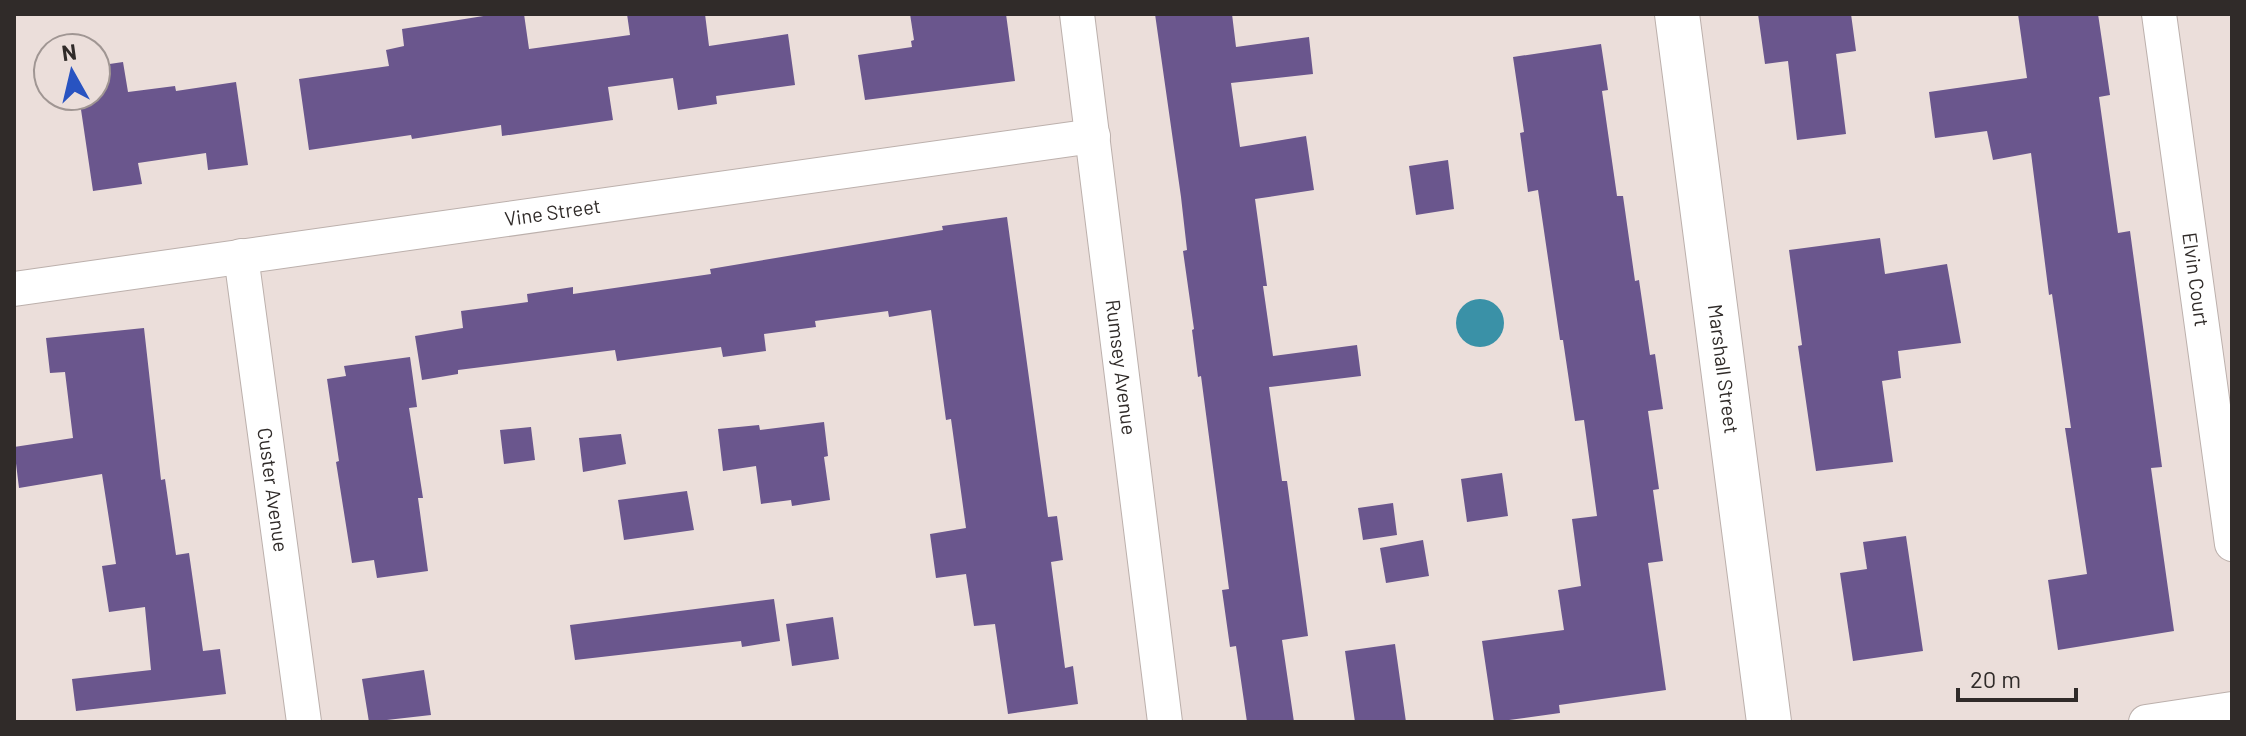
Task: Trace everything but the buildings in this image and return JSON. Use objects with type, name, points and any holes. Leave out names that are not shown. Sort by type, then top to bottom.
[{"type":"street","name":"Rumsey Avenue","points":[[1077,14],[1165,722]]},
{"type":"street","name":"Marshall Street","points":[[1677,14],[1769,722]]},
{"type":"street","name":"Elvin Court","points":[[2159,14],[2232,544]]},
{"type":"street","name":"Vine Street","points":[[14,289],[1093,136]]},
{"type":"street","name":"Custer Avenue","points":[[241,256],[304,722]]},
{"type":"street","points":[[2146,722],[2232,709]]},
{"type":"water","points":[[1480,299],[1497,306],[1504,323],[1497,340],[1480,347],[1463,340],[1456,323],[1463,306]]}]
